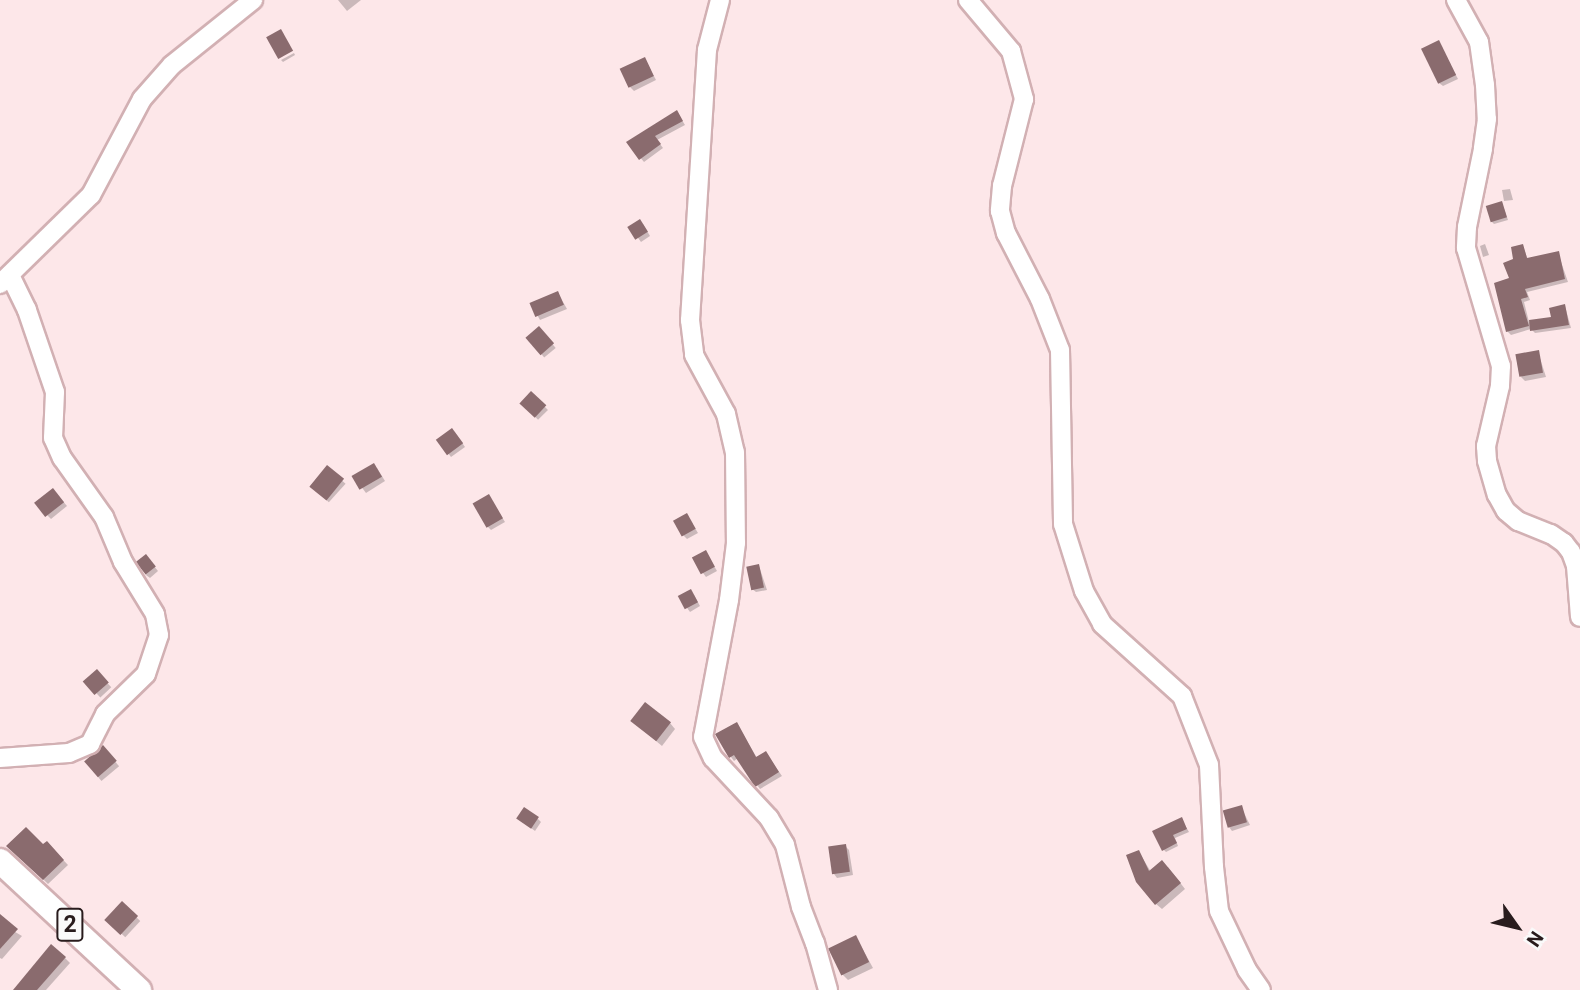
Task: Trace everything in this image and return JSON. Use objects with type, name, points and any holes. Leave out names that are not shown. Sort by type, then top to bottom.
[{"type":"highway","name":"2","points":[[0,861],[139,990]]},
{"type":"street","points":[[0,758],[8,755],[56,755],[90,744],[105,715],[146,674],[159,635],[156,614],[123,562],[104,517],[62,458],[53,438],[55,392],[27,310],[5,280],[90,195],[142,99],[172,65],[253,0]]},
{"type":"street","points":[[720,0],[707,50],[690,320],[694,355],[726,414],[734,452],[736,543],[729,600],[703,737],[713,758],[769,818],[785,845],[801,908],[815,943],[828,990]]},
{"type":"street","points":[[968,0],[1012,51],[1024,99],[1002,187],[1000,211],[1006,233],[1040,299],[1060,351],[1063,524],[1084,592],[1101,624],[1182,696],[1209,765],[1219,911],[1247,970],[1261,990]]},
{"type":"street","points":[[1456,0],[1479,42],[1485,85],[1487,119],[1467,227],[1466,248],[1501,366],[1500,386],[1486,446],[1487,461],[1497,495],[1506,511],[1518,522],[1551,534],[1571,552],[1576,566],[1580,617]]},
{"type":"building","points":[[281,29],[293,51],[278,59],[266,37]]},
{"type":"building","points":[[1439,40],[1456,75],[1438,84],[1421,49]]},
{"type":"building","points":[[645,57],[654,76],[628,88],[620,69]]},
{"type":"building","points":[[677,110],[683,121],[655,136],[661,144],[639,160],[626,142]]},
{"type":"building","points":[[1502,201],[1507,217],[1491,222],[1486,206]]},
{"type":"building","points":[[640,219],[648,232],[635,240],[627,227]]},
{"type":"building","points":[[1523,244],[1527,258],[1559,251],[1565,279],[1525,289],[1528,297],[1521,299],[1529,326],[1506,332],[1494,283],[1509,278],[1503,263],[1513,259],[1511,247]]},
{"type":"building","points":[[558,291],[564,305],[535,317],[529,303]]},
{"type":"building","points":[[1565,304],[1569,325],[1530,331],[1529,320],[1551,317],[1549,308]]},
{"type":"building","points":[[539,326],[554,343],[541,355],[525,338]]},
{"type":"building","points":[[1539,350],[1543,373],[1519,377],[1515,354]]},
{"type":"building","points":[[531,391],[546,405],[535,418],[519,403]]},
{"type":"building","points":[[452,428],[463,443],[447,455],[436,440]]},
{"type":"building","points":[[374,463],[382,477],[359,490],[351,476]]},
{"type":"building","points":[[327,465],[344,479],[326,501],[309,487]]},
{"type":"building","points":[[53,488],[64,502],[45,517],[34,503]]},
{"type":"building","points":[[489,494],[503,518],[487,528],[473,503]]},
{"type":"building","points":[[687,513],[696,529],[682,537],[673,521]]},
{"type":"building","points":[[706,550],[715,567],[701,574],[692,558]]},
{"type":"building","points":[[146,554],[156,567],[146,575],[136,562]]},
{"type":"building","points":[[759,564],[764,587],[751,590],[746,567]]},
{"type":"building","points":[[691,589],[698,602],[685,609],[678,596]]},
{"type":"building","points":[[97,669],[109,683],[94,695],[83,681]]},
{"type":"building","points":[[645,702],[671,722],[656,741],[630,721]]},
{"type":"building","points":[[737,722],[756,757],[766,751],[779,772],[755,787],[734,755],[729,758],[715,734]]},
{"type":"building","points":[[103,745],[117,761],[98,777],[84,761]]},
{"type":"building","points":[[1242,805],[1247,822],[1228,828],[1223,811]]},
{"type":"building","points":[[524,807],[539,817],[531,829],[516,819]]},
{"type":"building","points":[[1182,817],[1187,829],[1173,835],[1177,843],[1162,851],[1152,831]]},
{"type":"building","points":[[26,827],[43,844],[47,841],[64,860],[43,880],[6,846]]},
{"type":"building","points":[[846,844],[850,872],[832,874],[828,847]]},
{"type":"building","points":[[1139,850],[1149,871],[1162,860],[1181,883],[1155,905],[1136,882],[1126,855]]},
{"type":"building","points":[[122,901],[138,916],[120,935],[104,920]]},
{"type":"building","points":[[0,914],[18,929],[0,949]]},
{"type":"building","points":[[856,935],[869,962],[841,976],[828,949]]},
{"type":"building","points":[[51,944],[66,957],[37,990],[13,990]]}]
